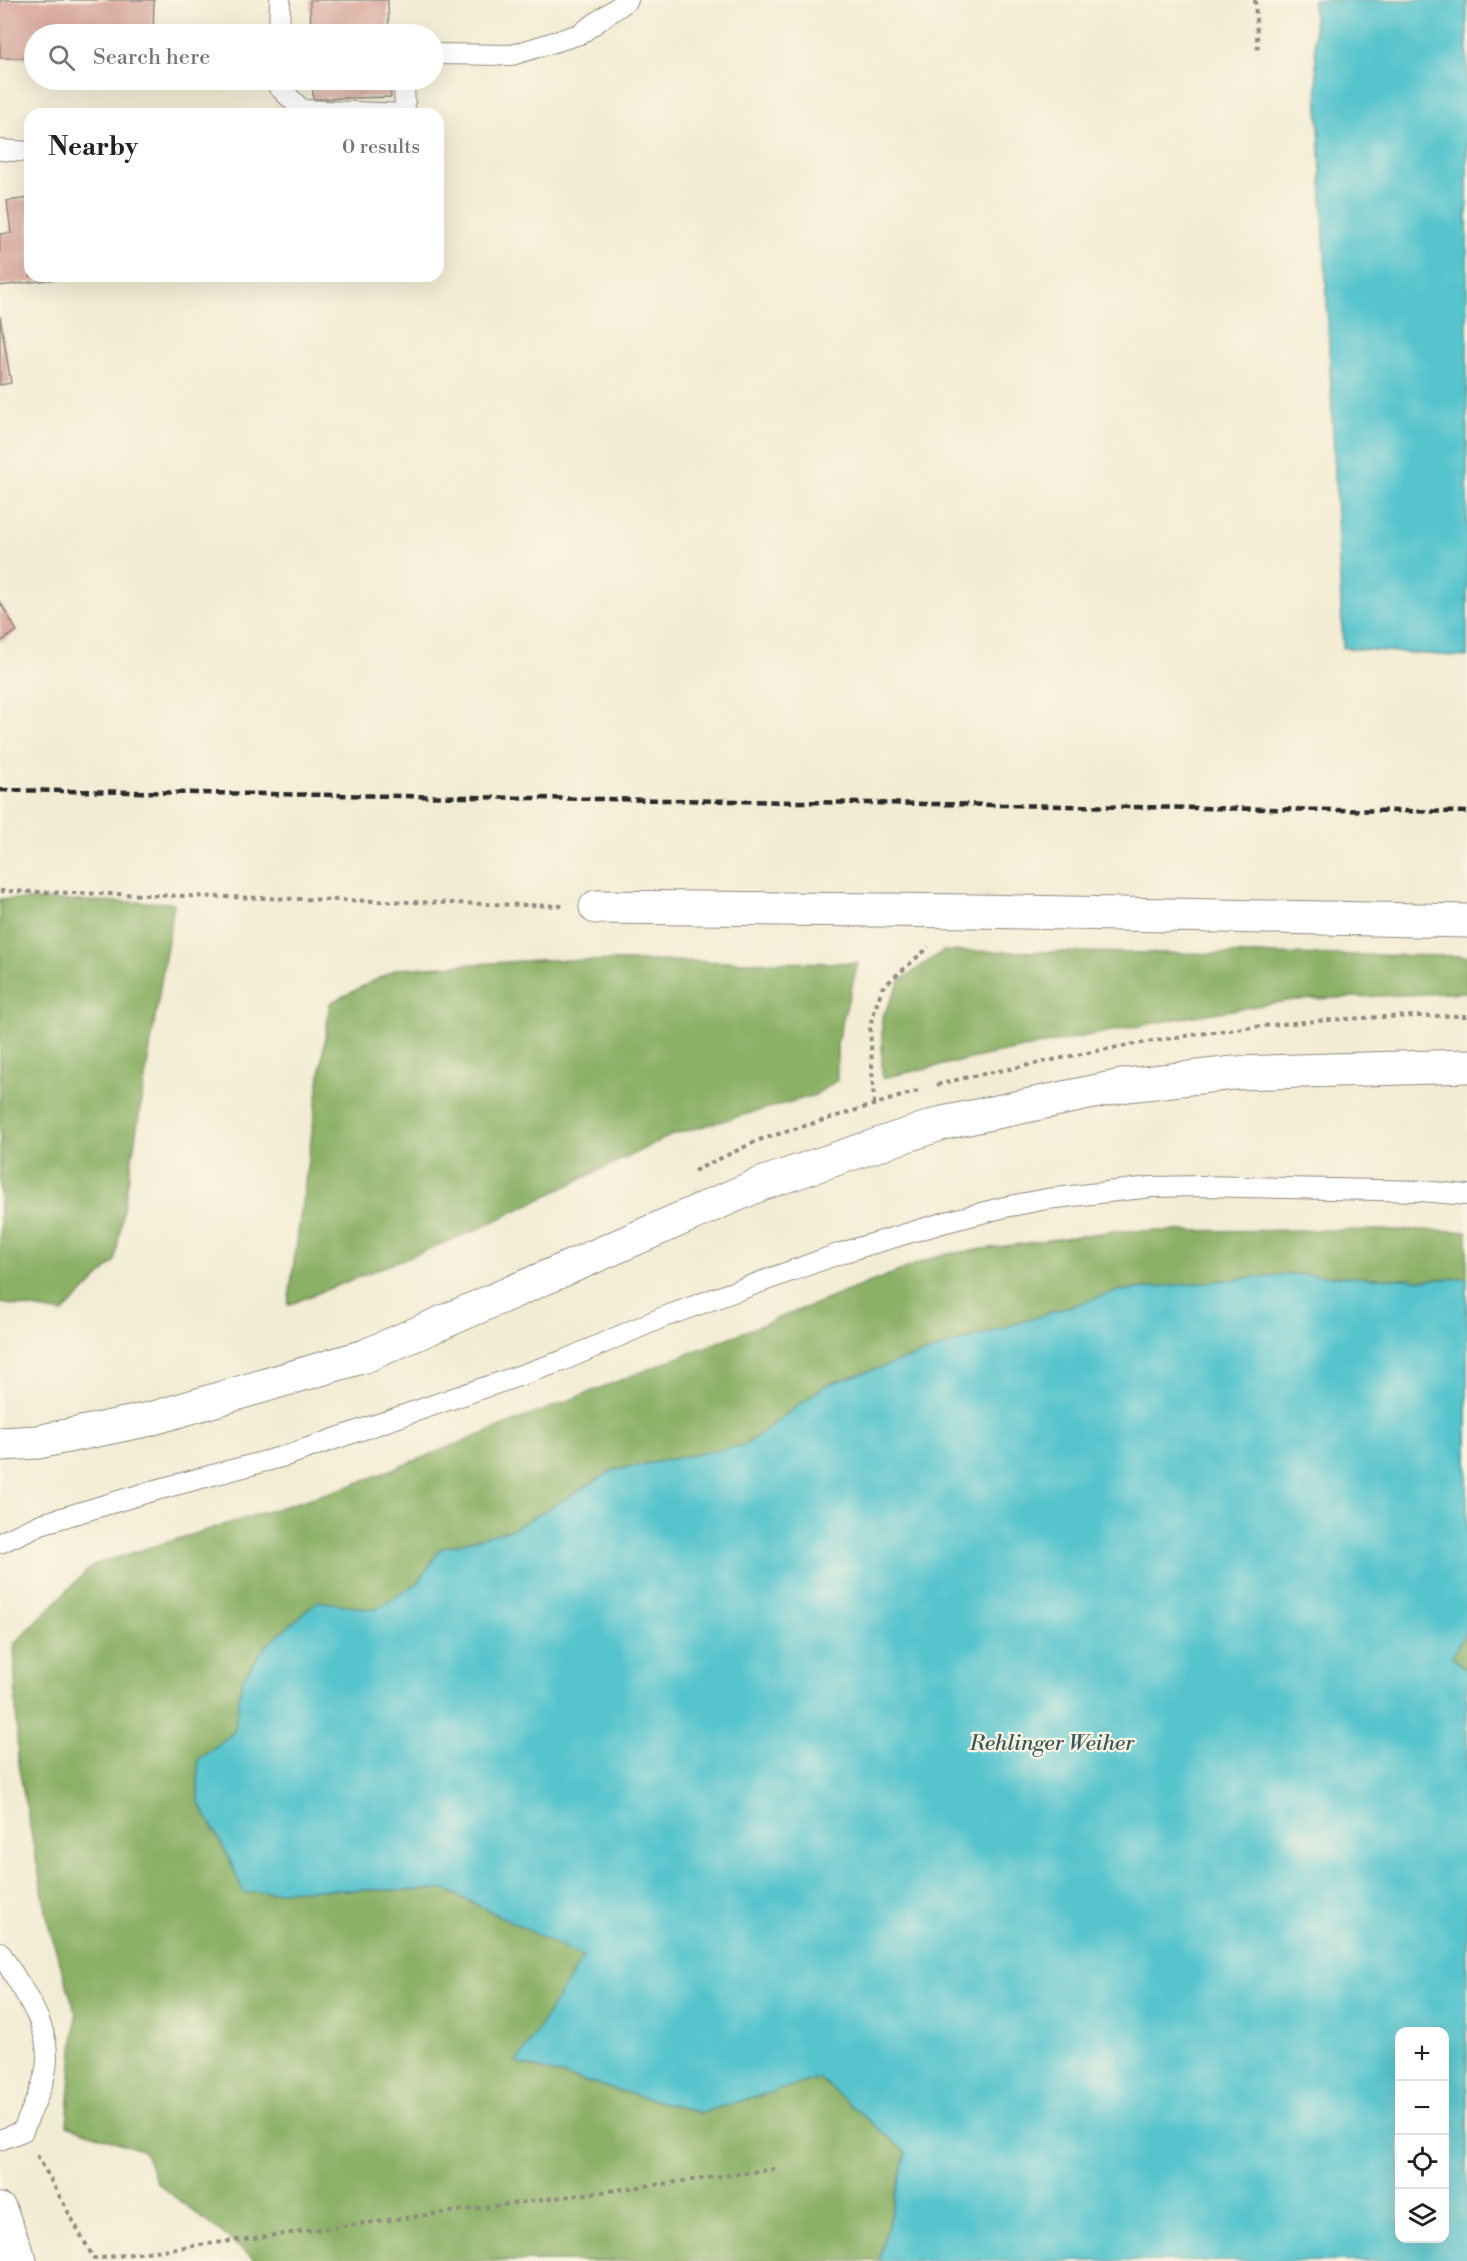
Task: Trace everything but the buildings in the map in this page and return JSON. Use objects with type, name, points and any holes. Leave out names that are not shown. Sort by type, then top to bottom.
[{"type":"main road","points":[[596,906],[1467,921]]},
{"type":"main road","points":[[0,1444],[38,1442],[150,1419],[365,1356],[761,1184],[943,1123],[1127,1085],[1234,1073],[1467,1066]]},
{"type":"main road","points":[[0,2210],[20,2261]]},
{"type":"lane","points":[[279,24],[280,0]]},
{"type":"lane","points":[[444,54],[512,55],[580,34],[628,0]]},
{"type":"lane","points":[[282,90],[300,108]]},
{"type":"lane","points":[[404,90],[405,108]]},
{"type":"lane","points":[[0,150],[24,152]]},
{"type":"lane","points":[[0,1543],[41,1524],[152,1491],[285,1456],[562,1361],[662,1318],[841,1253],[1005,1207],[1047,1199],[1151,1187],[1400,1190],[1467,1195]]},
{"type":"lane","points":[[0,1952],[35,2013],[44,2033],[48,2054],[45,2076],[23,2131],[0,2140]]},
{"type":"path","points":[[1255,0],[1258,54]]},
{"type":"path","points":[[0,891],[596,906]]},
{"type":"path","points":[[874,1104],[870,1024],[882,988],[930,946]]},
{"type":"path","points":[[23,2131],[94,2259],[775,2169]]},
{"type":"green space","points":[[0,899],[174,903],[115,1261],[63,1313],[0,1303]]},
{"type":"green space","points":[[943,951],[1467,956],[1467,992],[1293,1000],[1170,1020],[882,1078],[882,1018],[900,981]]},
{"type":"green space","points":[[540,960],[858,963],[837,1042],[837,1080],[815,1095],[672,1135],[476,1230],[288,1305],[330,1003],[397,969]]},
{"type":"green space","points":[[1115,1231],[1467,1231],[1467,1278],[1421,1280],[1288,1274],[1117,1291],[826,1385],[745,1445],[614,1470],[513,1529],[440,1549],[418,1583],[375,1610],[318,1602],[242,1679],[234,1732],[198,1760],[198,1800],[228,1856],[244,1893],[301,1890],[447,1890],[584,1957],[517,2063],[701,2113],[819,2078],[906,2152],[879,2261],[257,2261],[157,2183],[144,2151],[67,2125],[76,2014],[50,1931],[18,1764],[14,1644],[93,1565],[350,1486],[940,1255]]},
{"type":"green space","points":[[1467,1628],[1467,1670],[1452,1656]]},
{"type":"water","points":[[1313,0],[1467,0],[1467,657],[1343,648]]},
{"type":"water","name":"Rehlinger Weiher","points":[[1288,1274],[1421,1280],[1467,1278],[1467,1628],[1452,1656],[1467,1670],[1467,2261],[879,2261],[906,2152],[819,2078],[701,2113],[517,2063],[583,1957],[447,1890],[301,1890],[244,1893],[228,1856],[198,1800],[198,1760],[234,1732],[242,1679],[266,1646],[318,1601],[375,1610],[418,1583],[440,1549],[513,1529],[614,1470],[745,1445],[826,1385],[1117,1291]]},
{"type":"railway","points":[[0,790],[1467,812]]}]
